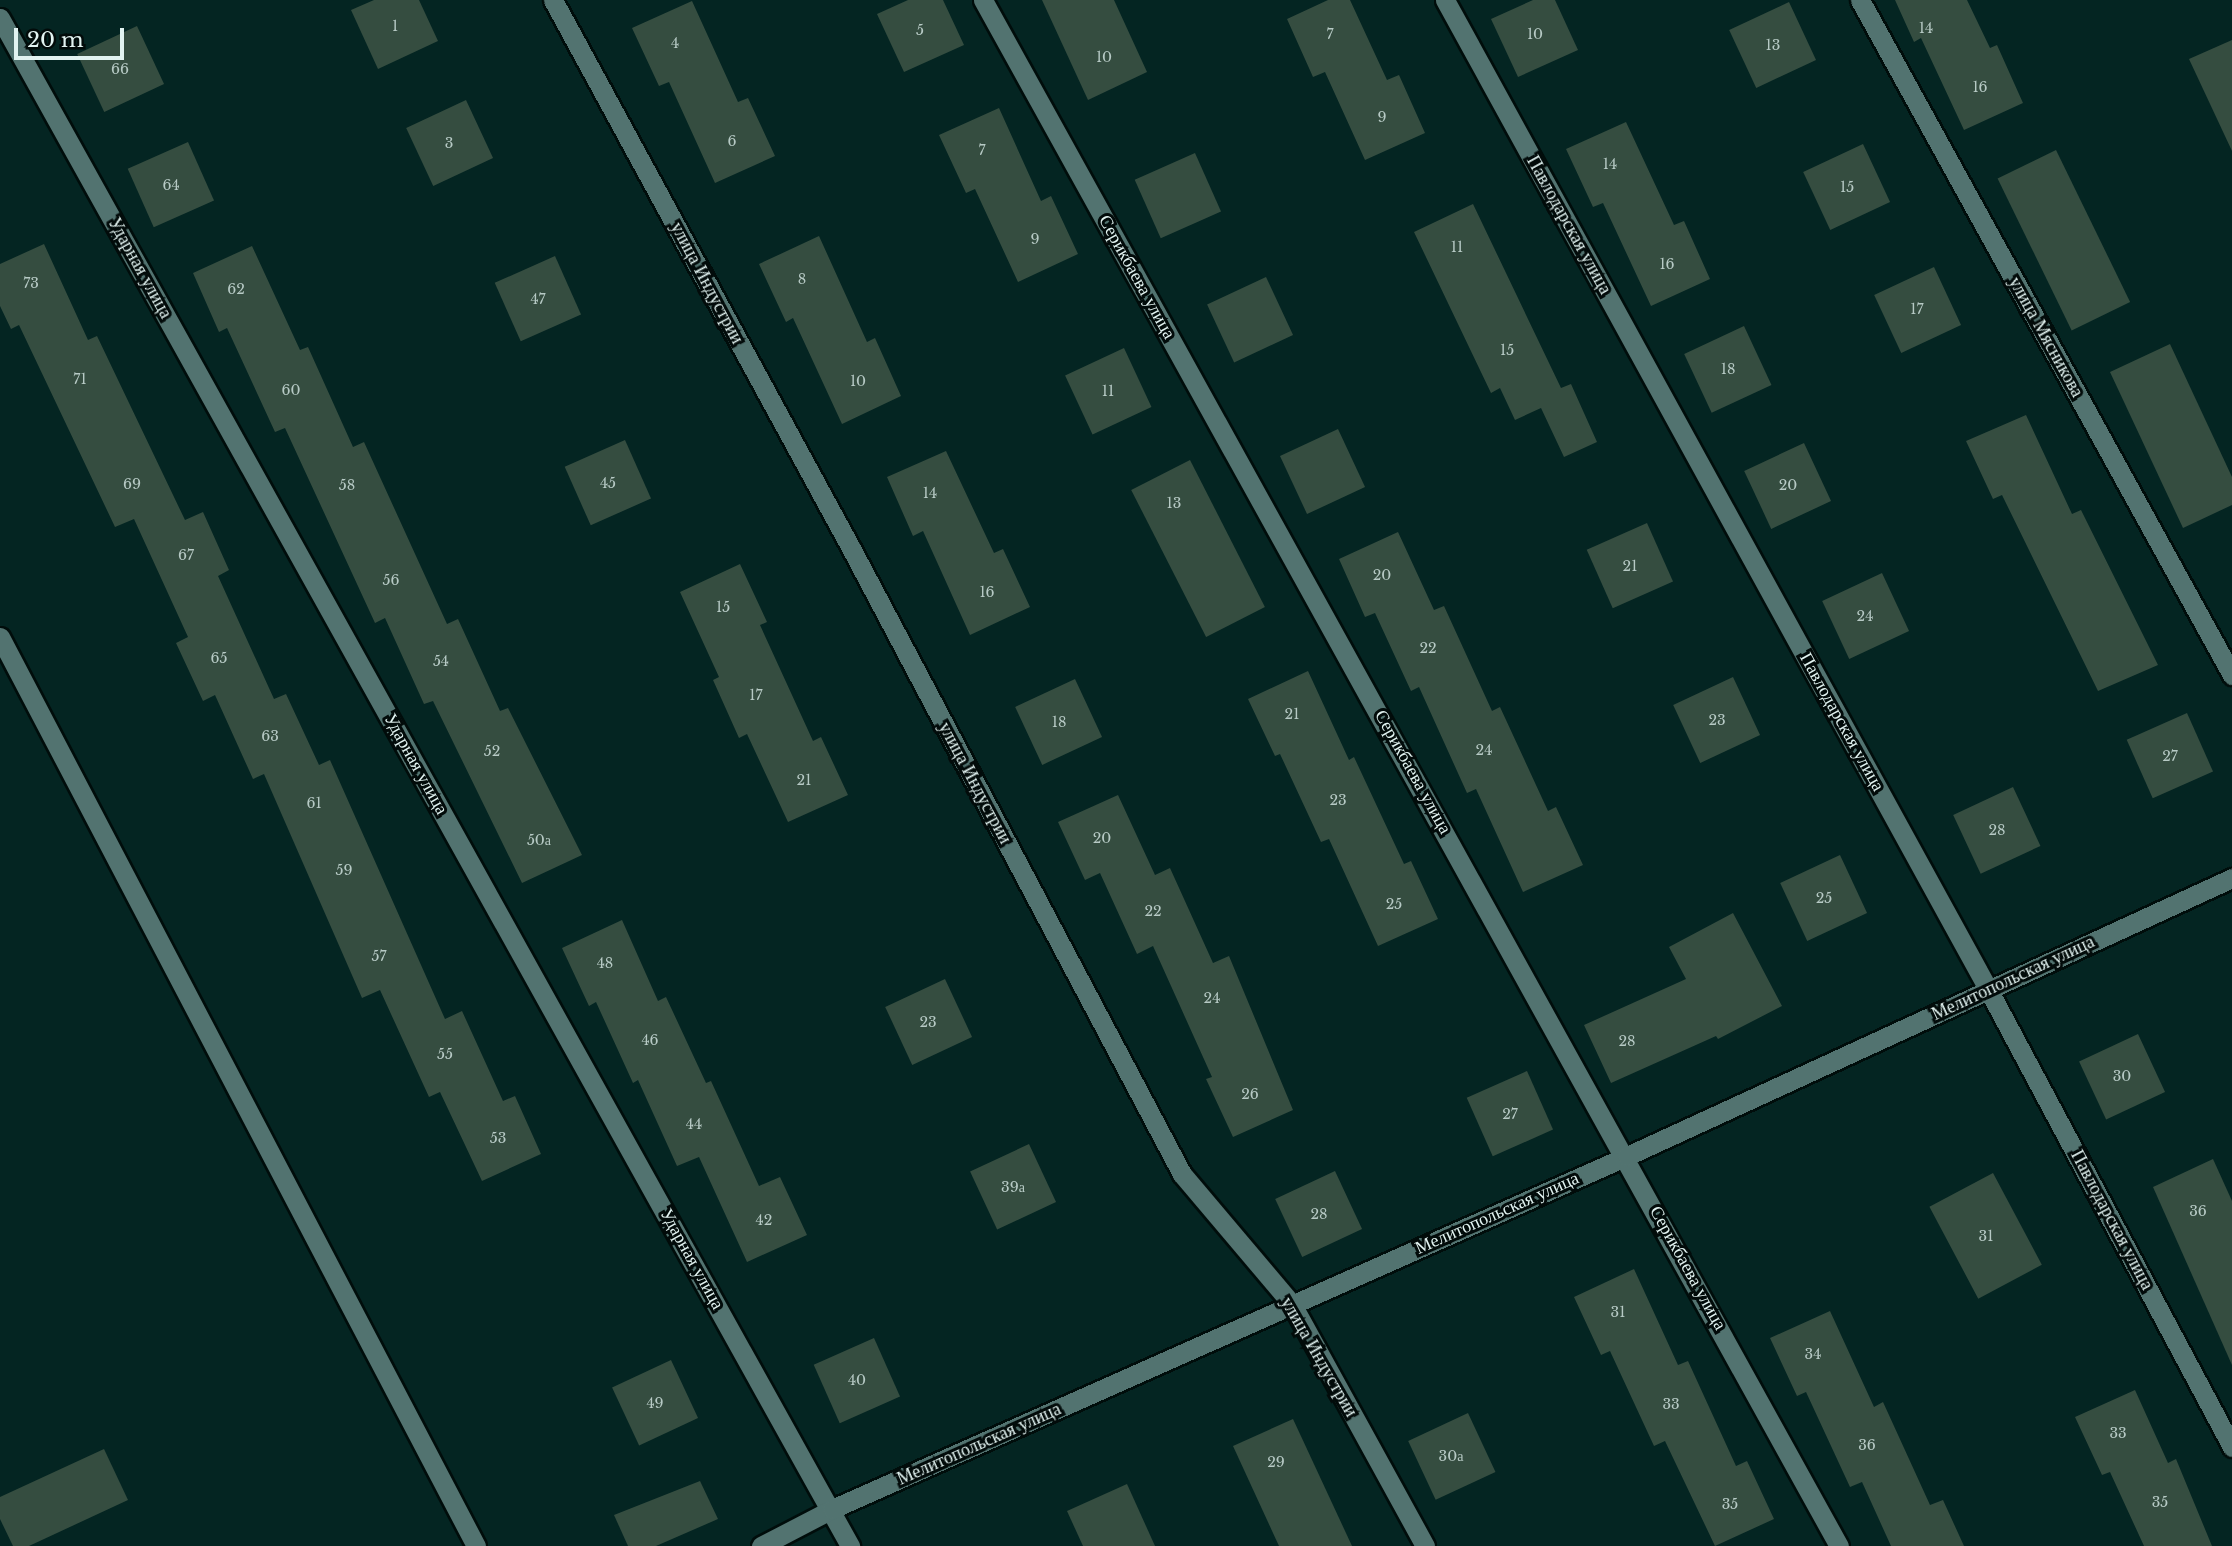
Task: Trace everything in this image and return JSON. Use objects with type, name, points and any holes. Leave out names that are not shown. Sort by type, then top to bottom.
[{"type":"street","name":"улица Индустрии","points":[[553,0],[852,550],[1182,1174],[1292,1304],[1425,1546]]},
{"type":"street","name":"Серикбаева улица","points":[[983,0],[1627,1156],[1839,1546]]},
{"type":"street","name":"Павлодарская улица","points":[[1446,0],[1988,989],[2232,1447]]},
{"type":"street","name":"улица Мясникова","points":[[1860,0],[2232,675]]},
{"type":"street","name":"Ударная улица","points":[[0,18],[832,1509],[850,1546]]},
{"type":"street","points":[[0,637],[476,1546]]},
{"type":"street","name":"Мелитопольская улица","points":[[761,1546],[832,1509],[1627,1156],[2232,878]]},
{"type":"building","points":[[374,0],[419,0],[438,41],[378,69],[351,10]]},
{"type":"building","points":[[908,0],[943,0],[964,45],[904,72],[877,14]]},
{"type":"building","points":[[1042,0],[1114,0],[1147,72],[1088,100]]},
{"type":"building","points":[[1328,0],[1350,0],[1387,80],[1399,75],[1425,133],[1365,160],[1325,72],[1313,77],[1287,19]]},
{"type":"building","points":[[1533,0],[1555,0],[1578,50],[1518,77],[1491,19]]},
{"type":"building","points":[[1895,0],[1967,0],[1990,48],[1997,45],[2023,103],[1964,130],[1921,38],[1914,42]]},
{"type":"building","points":[[692,1],[738,102],[748,98],[775,156],[715,183],[669,82],[659,86],[632,28]]},
{"type":"building","points":[[1789,2],[1816,60],[1756,88],[1729,30]]},
{"type":"building","points":[[137,26],[164,84],[104,112],[77,54]]},
{"type":"building","points":[[2232,40],[2232,151],[2189,59]]},
{"type":"building","points":[[466,100],[493,158],[433,186],[406,128]]},
{"type":"building","points":[[999,108],[1041,201],[1051,196],[1078,254],[1018,282],[975,189],[966,193],[939,135]]},
{"type":"building","points":[[1626,122],[1674,225],[1684,221],[1710,279],[1651,306],[1603,203],[1593,207],[1566,149]]},
{"type":"building","points":[[188,142],[214,200],[154,227],[128,169]]},
{"type":"building","points":[[1863,144],[1890,202],[1830,230],[1803,172]]},
{"type":"building","points":[[2056,150],[2130,302],[2072,330],[1998,178]]},
{"type":"building","points":[[1195,153],[1221,211],[1161,238],[1135,180]]},
{"type":"building","points":[[1473,204],[1561,388],[1571,384],[1597,442],[1564,457],[1541,408],[1515,420],[1500,388],[1491,393],[1414,232]]},
{"type":"building","points":[[819,236],[867,342],[875,338],[901,396],[842,424],[793,318],[786,322],[759,264]]},
{"type":"building","points":[[44,244],[88,340],[97,336],[185,520],[203,512],[229,570],[218,576],[274,699],[286,694],[319,765],[330,760],[445,1019],[462,1011],[503,1101],[515,1096],[541,1154],[482,1181],[440,1092],[429,1097],[380,990],[362,998],[264,774],[253,779],[215,695],[203,701],[176,643],[188,637],[134,519],[115,527],[19,325],[11,329],[0,306],[0,264]]},
{"type":"building","points":[[252,246],[300,350],[308,347],[353,447],[364,442],[447,624],[458,619],[500,711],[508,708],[582,855],[522,883],[433,701],[424,704],[385,618],[375,623],[285,428],[275,432],[227,328],[219,332],[193,273]]},
{"type":"building","points":[[555,256],[581,314],[521,341],[495,283]]},
{"type":"building","points":[[1934,267],[1961,325],[1901,353],[1874,295]]},
{"type":"building","points":[[1266,277],[1293,335],[1234,362],[1207,304]]},
{"type":"building","points":[[1744,326],[1771,385],[1712,413],[1684,354]]},
{"type":"building","points":[[2170,344],[2232,477],[2232,505],[2183,528],[2110,372]]},
{"type":"building","points":[[1124,348],[1151,407],[1093,434],[1065,375]]},
{"type":"building","points":[[2026,415],[2072,514],[2081,510],[2158,665],[2098,691],[2002,495],[1993,499],[1966,441]]},
{"type":"building","points":[[1338,429],[1365,487],[1307,514],[1280,456]]},
{"type":"building","points":[[625,440],[651,498],[591,525],[565,467]]},
{"type":"building","points":[[1804,443],[1831,501],[1771,529],[1744,471]]},
{"type":"building","points":[[946,451],[994,553],[1003,549],[1030,607],[970,635],[923,531],[913,536],[887,477]]},
{"type":"building","points":[[1190,460],[1265,607],[1206,637],[1131,490]]},
{"type":"building","points":[[1647,523],[1673,581],[1613,608],[1587,550]]},
{"type":"building","points":[[1398,532],[1434,610],[1444,606],[1492,711],[1500,707],[1548,811],[1556,807],[1583,865],[1523,892],[1476,789],[1467,793],[1419,687],[1411,691],[1375,613],[1365,617],[1339,559]]},
{"type":"building","points":[[740,564],[767,622],[760,625],[813,741],[821,737],[848,795],[788,822],[747,734],[739,738],[713,680],[719,677],[680,592]]},
{"type":"building","points":[[1882,573],[1909,631],[1849,659],[1822,601]]},
{"type":"building","points":[[1308,671],[1349,760],[1354,757],[1404,864],[1411,861],[1438,919],[1378,946],[1329,839],[1321,842],[1280,754],[1275,756],[1248,699]]},
{"type":"building","points":[[1733,677],[1760,735],[1700,763],[1673,705]]},
{"type":"building","points":[[1075,679],[1102,737],[1042,765],[1015,707]]},
{"type":"building","points":[[2187,713],[2213,771],[2153,798],[2127,740]]},
{"type":"building","points":[[2013,787],[2040,846],[1981,874],[1953,815]]},
{"type":"building","points":[[1118,795],[1155,875],[1170,868],[1213,963],[1229,956],[1293,1110],[1233,1137],[1206,1079],[1212,1077],[1153,946],[1137,954],[1100,873],[1085,880],[1058,822]]},
{"type":"building","points":[[1840,855],[1867,913],[1807,941],[1780,883]]},
{"type":"building","points":[[1733,913],[1782,1006],[1718,1039],[1716,1036],[1611,1083],[1584,1025],[1686,979],[1669,947]]},
{"type":"building","points":[[622,920],[658,1001],[666,997],[706,1083],[711,1081],[759,1186],[780,1177],[807,1235],[747,1262],[699,1157],[677,1166],[638,1080],[633,1083],[596,1002],[589,1006],[562,948]]},
{"type":"building","points":[[945,979],[972,1037],[912,1065],[885,1007]]},
{"type":"building","points":[[2138,1034],[2165,1092],[2106,1119],[2079,1061]]},
{"type":"building","points":[[1527,1071],[1553,1129],[1493,1156],[1467,1098]]},
{"type":"building","points":[[1029,1144],[1056,1202],[997,1229],[970,1171]]},
{"type":"building","points":[[2213,1159],[2232,1201],[2232,1365],[2153,1187]]},
{"type":"building","points":[[1335,1171],[1362,1229],[1302,1257],[1275,1199]]},
{"type":"building","points":[[1993,1173],[2042,1265],[1978,1299],[1929,1207]]},
{"type":"building","points":[[1634,1269],[1678,1365],[1688,1361],[1736,1466],[1747,1461],[1774,1519],[1715,1546],[1665,1441],[1654,1446],[1610,1351],[1601,1355],[1574,1297]]},
{"type":"building","points":[[1830,1311],[1874,1407],[1883,1402],[1930,1505],[1943,1500],[1964,1546],[1891,1546],[1862,1482],[1850,1487],[1806,1392],[1797,1396],[1770,1338]]},
{"type":"building","points":[[874,1338],[900,1396],[840,1423],[814,1365]]},
{"type":"building","points":[[671,1360],[698,1418],[639,1445],[612,1387]]},
{"type":"building","points":[[2135,1390],[2168,1463],[2176,1459],[2212,1546],[2144,1546],[2110,1472],[2102,1475],[2075,1417]]},
{"type":"building","points":[[1468,1413],[1495,1472],[1436,1500],[1408,1441]]},
{"type":"building","points":[[1293,1419],[1352,1546],[1279,1546],[1233,1446]]},
{"type":"building","points":[[104,1449],[128,1500],[29,1546],[13,1546],[0,1519],[0,1497]]},
{"type":"building","points":[[700,1481],[718,1519],[656,1546],[628,1546],[614,1515]]},
{"type":"building","points":[[1127,1484],[1155,1546],[1083,1546],[1067,1511]]}]
